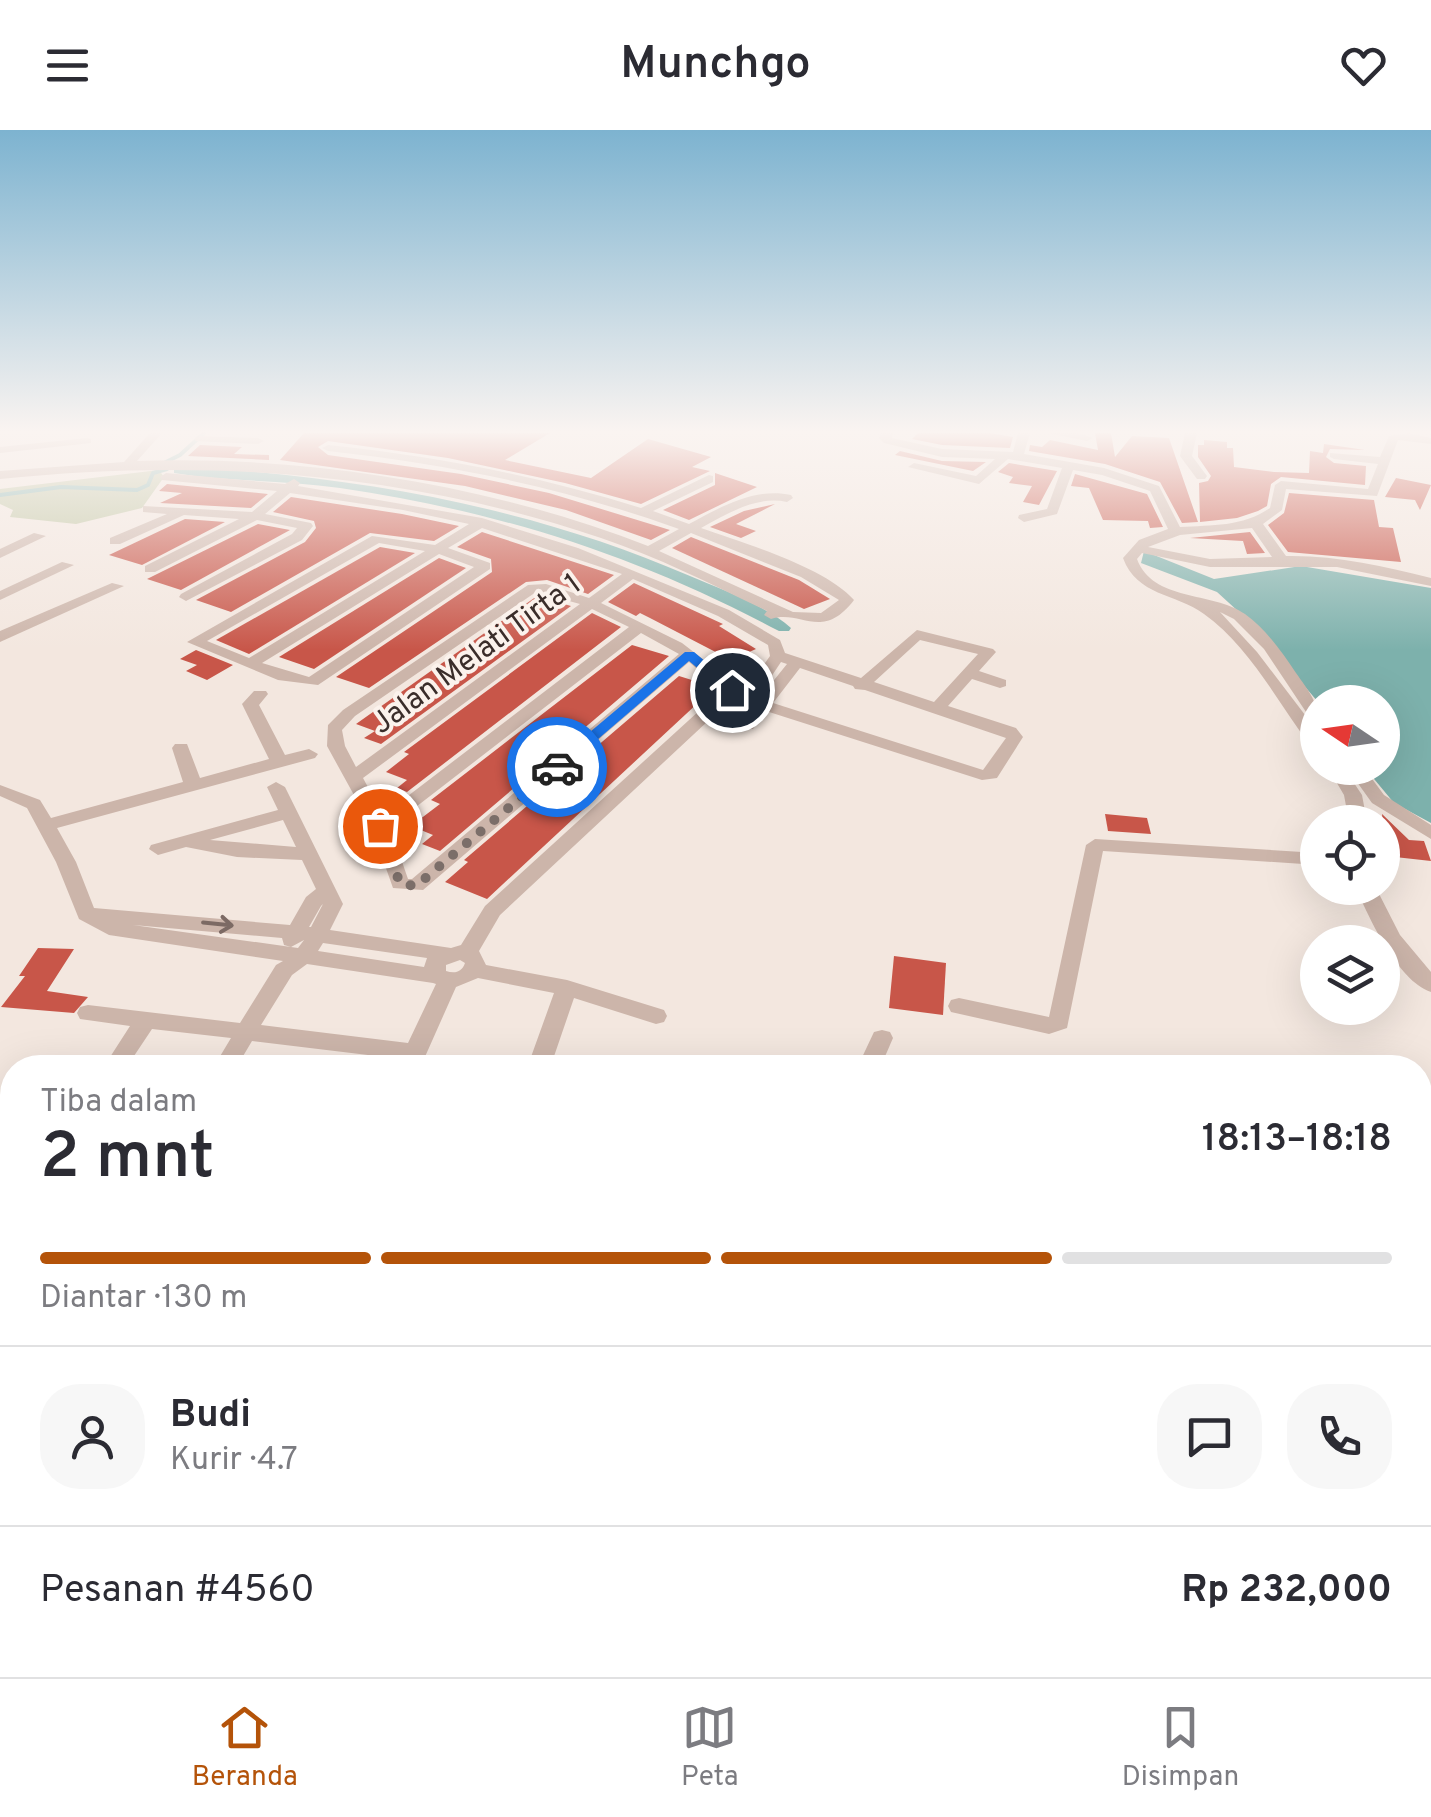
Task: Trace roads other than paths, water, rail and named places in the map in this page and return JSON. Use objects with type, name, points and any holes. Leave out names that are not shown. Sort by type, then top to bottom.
[{"type":"street","points":[[150,569],[255,516],[268,505]]},
{"type":"street","points":[[412,505],[561,545],[750,624],[796,663],[1015,734],[991,774],[982,775],[762,705]]},
{"type":"street","points":[[492,505],[554,519],[648,550],[782,614],[818,618],[841,608],[848,600],[791,568],[695,528],[626,505]]},
{"type":"street","points":[[646,510],[656,505]]},
{"type":"street","points":[[648,550],[741,505]]},
{"type":"street","points":[[1024,518],[1052,511],[1054,505]]},
{"type":"street","points":[[1163,505],[1176,530]]},
{"type":"street","points":[[1277,505],[1256,524],[1226,530],[1176,530],[1138,548],[1130,561],[1147,583],[1194,601],[1231,609],[1288,670],[1300,689]]},
{"type":"street","points":[[148,508],[255,516],[307,528],[186,597]]},
{"type":"street","points":[[115,541],[182,512]]},
{"type":"street","points":[[250,664],[482,522]]},
{"type":"street","points":[[1256,524],[1282,561]]},
{"type":"street","points":[[0,554],[39,536]]},
{"type":"street","points":[[377,539],[440,550],[485,566],[322,678],[302,681],[250,664],[195,642],[377,539]]},
{"type":"street","points":[[1138,548],[1174,561],[1198,564],[1324,561],[1431,582]]},
{"type":"street","points":[[0,596],[67,564]]},
{"type":"street","name":"Jalan Melati Tirta 1","points":[[353,777],[632,574]]},
{"type":"street","points":[[2,640],[118,586]]},
{"type":"street","points":[[689,654],[416,886],[400,884],[380,826],[336,746],[334,729],[341,719],[533,588],[554,588],[640,626],[689,654],[732,690]]},
{"type":"street","points":[[1194,601],[1213,613],[1300,721]]},
{"type":"street","points":[[750,624],[782,614]]},
{"type":"street","points":[[380,826],[640,626]]},
{"type":"street","points":[[862,686],[920,634],[988,652],[937,709]]},
{"type":"street","points":[[0,790],[34,804],[86,914],[108,928],[290,960],[463,979],[463,959],[492,911],[732,690],[759,684],[777,650]]},
{"type":"street","points":[[747,726],[796,663]]},
{"type":"street","points":[[971,674],[1000,683]]},
{"type":"street","points":[[260,694],[250,702],[280,762]]},
{"type":"street","points":[[181,748],[194,784]]},
{"type":"street","points":[[46,824],[309,754]]},
{"type":"street","points":[[1368,785],[1378,799],[1431,832]]},
{"type":"street","points":[[232,1055],[307,933],[333,904],[276,788]]},
{"type":"street","points":[[158,849],[192,843],[216,831],[286,813]]},
{"type":"street","points":[[192,843],[237,851],[310,854]]},
{"type":"street","points":[[959,1006],[1055,1026],[1095,845],[1300,858]]},
{"type":"street","points":[[1373,905],[1386,934],[1431,984]]},
{"type":"street","points":[[86,914],[307,933],[463,959],[656,1016]]},
{"type":"street","points":[[442,978],[434,968],[463,959]]},
{"type":"street","points":[[414,1055],[442,978]]},
{"type":"street","points":[[547,1055],[567,988]]},
{"type":"street","points":[[88,1013],[247,1032],[383,1055]]},
{"type":"street","points":[[123,1055],[146,1020]]},
{"type":"street","points":[[874,1055],[882,1038]]},
{"type":"water","points":[[1144,551],[1214,579],[1301,566],[1431,588],[1431,823],[1394,803],[1379,785],[1400,785],[1400,685],[1304,685],[1251,623],[1217,592],[1141,563]]},
{"type":"waterway","points":[[458,505],[567,533],[641,559],[784,628]]}]
